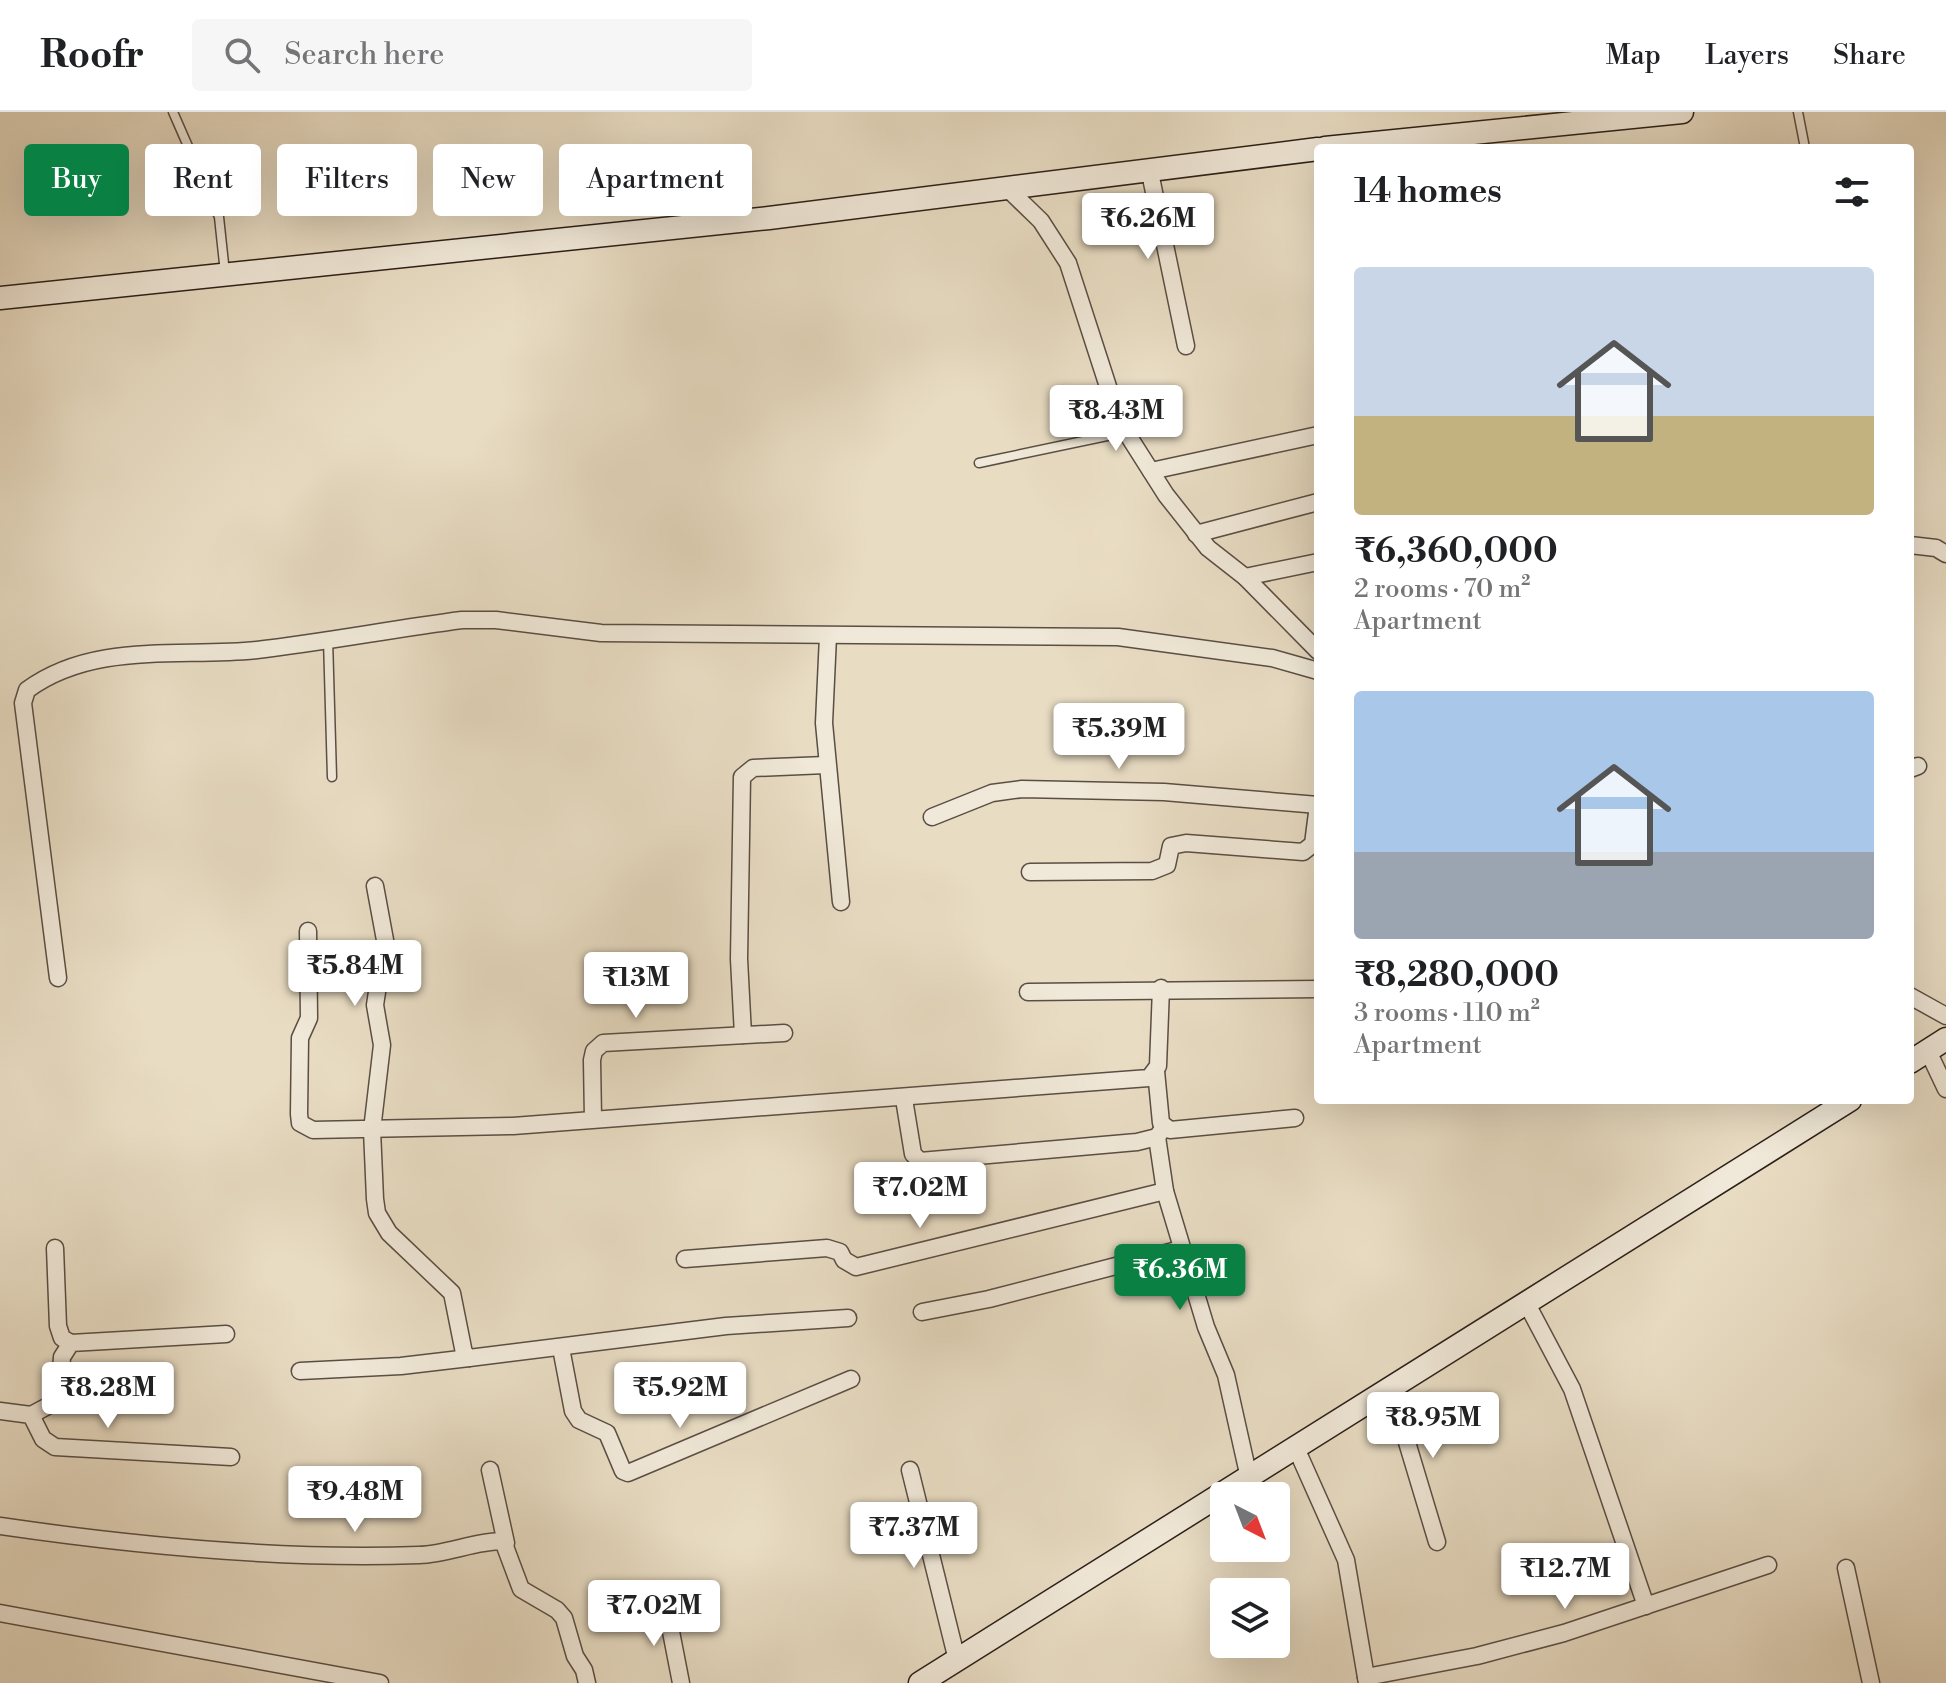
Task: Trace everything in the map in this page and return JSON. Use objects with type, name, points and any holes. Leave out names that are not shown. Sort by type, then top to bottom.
[{"type":"main road","points":[[1406,144],[1487,140],[1682,112]]},
{"type":"main road","points":[[0,298],[769,218],[1314,149]]},
{"type":"main road","points":[[920,1683],[1844,1104]]},
{"type":"street","points":[[1149,168],[1186,346]]},
{"type":"street","points":[[1006,187],[1041,221],[1068,263],[1113,402],[1126,432],[1151,471],[1196,534],[1245,577],[1314,647]]},
{"type":"street","points":[[1151,471],[1314,436]]},
{"type":"street","points":[[1196,534],[1314,503]]},
{"type":"street","points":[[1928,547],[1946,537]]},
{"type":"street","points":[[1914,545],[1946,554]]},
{"type":"street","points":[[1245,577],[1314,563]]},
{"type":"street","points":[[58,978],[23,703],[27,690],[47,675],[96,659],[236,652],[462,620],[496,620],[601,633],[1118,637],[1227,650],[1314,670]]},
{"type":"street","points":[[828,636],[824,723],[826,765],[841,902]]},
{"type":"street","points":[[743,1035],[739,959],[742,777],[753,768],[826,765]]},
{"type":"street","points":[[932,817],[992,793],[1022,789],[1164,792],[1314,805]]},
{"type":"street","points":[[1030,872],[1152,871],[1167,865],[1171,846],[1186,843],[1303,852],[1313,844],[1314,836]]},
{"type":"street","points":[[375,886],[385,940],[375,1005],[382,1045],[372,1130],[377,1213],[389,1233],[452,1293],[464,1353],[469,1358]]},
{"type":"street","points":[[308,931],[309,1018],[300,1038],[300,1123],[313,1130],[513,1126],[904,1099],[1134,1080],[1149,1078],[1156,1071]]},
{"type":"street","points":[[1028,992],[1161,988],[1314,989]]},
{"type":"street","points":[[1161,988],[1156,1071],[1165,1191],[1206,1327],[1226,1375],[1249,1478]]},
{"type":"street","points":[[1914,998],[1946,1016]]},
{"type":"street","points":[[593,1119],[592,1060],[594,1051],[603,1043],[784,1033]]},
{"type":"street","points":[[1928,1051],[1946,1089]]},
{"type":"street","points":[[904,1099],[913,1154],[920,1161],[1137,1142],[1170,1130],[1295,1118]]},
{"type":"street","points":[[685,1259],[827,1248],[840,1252],[844,1260],[856,1267],[1165,1191]]},
{"type":"street","points":[[55,1248],[58,1326],[62,1338],[71,1343],[226,1334]]},
{"type":"street","points":[[922,1312],[989,1299],[1181,1249]]},
{"type":"street","points":[[1527,1304],[1572,1389],[1646,1606]]},
{"type":"street","points":[[300,1371],[401,1366],[726,1326],[848,1318]]},
{"type":"street","points":[[0,1411],[31,1415],[59,1400],[62,1357],[71,1343]]},
{"type":"street","points":[[561,1348],[573,1411],[585,1424],[602,1428],[623,1471],[628,1473],[851,1379]]},
{"type":"street","points":[[1391,1389],[1437,1542]]},
{"type":"street","points":[[31,1415],[43,1439],[55,1447],[231,1457]]},
{"type":"street","points":[[1296,1448],[1346,1560],[1366,1680],[1477,1656],[1646,1606],[1768,1565]]},
{"type":"street","points":[[490,1470],[506,1543],[521,1589],[557,1610],[564,1618],[587,1683]]},
{"type":"street","points":[[910,1470],[957,1660]]},
{"type":"street","points":[[0,1526],[98,1540],[264,1552],[416,1555],[439,1554],[500,1541],[506,1543]]},
{"type":"street","points":[[1846,1568],[1871,1683]]},
{"type":"street","points":[[666,1606],[681,1683]]},
{"type":"street","points":[[0,1613],[380,1683]]},
{"type":"lane","points":[[173,112],[219,217],[225,275]]},
{"type":"lane","points":[[1798,112],[1804,144]]},
{"type":"lane","points":[[979,463],[1126,432]]},
{"type":"lane","points":[[328,638],[332,777]]}]
